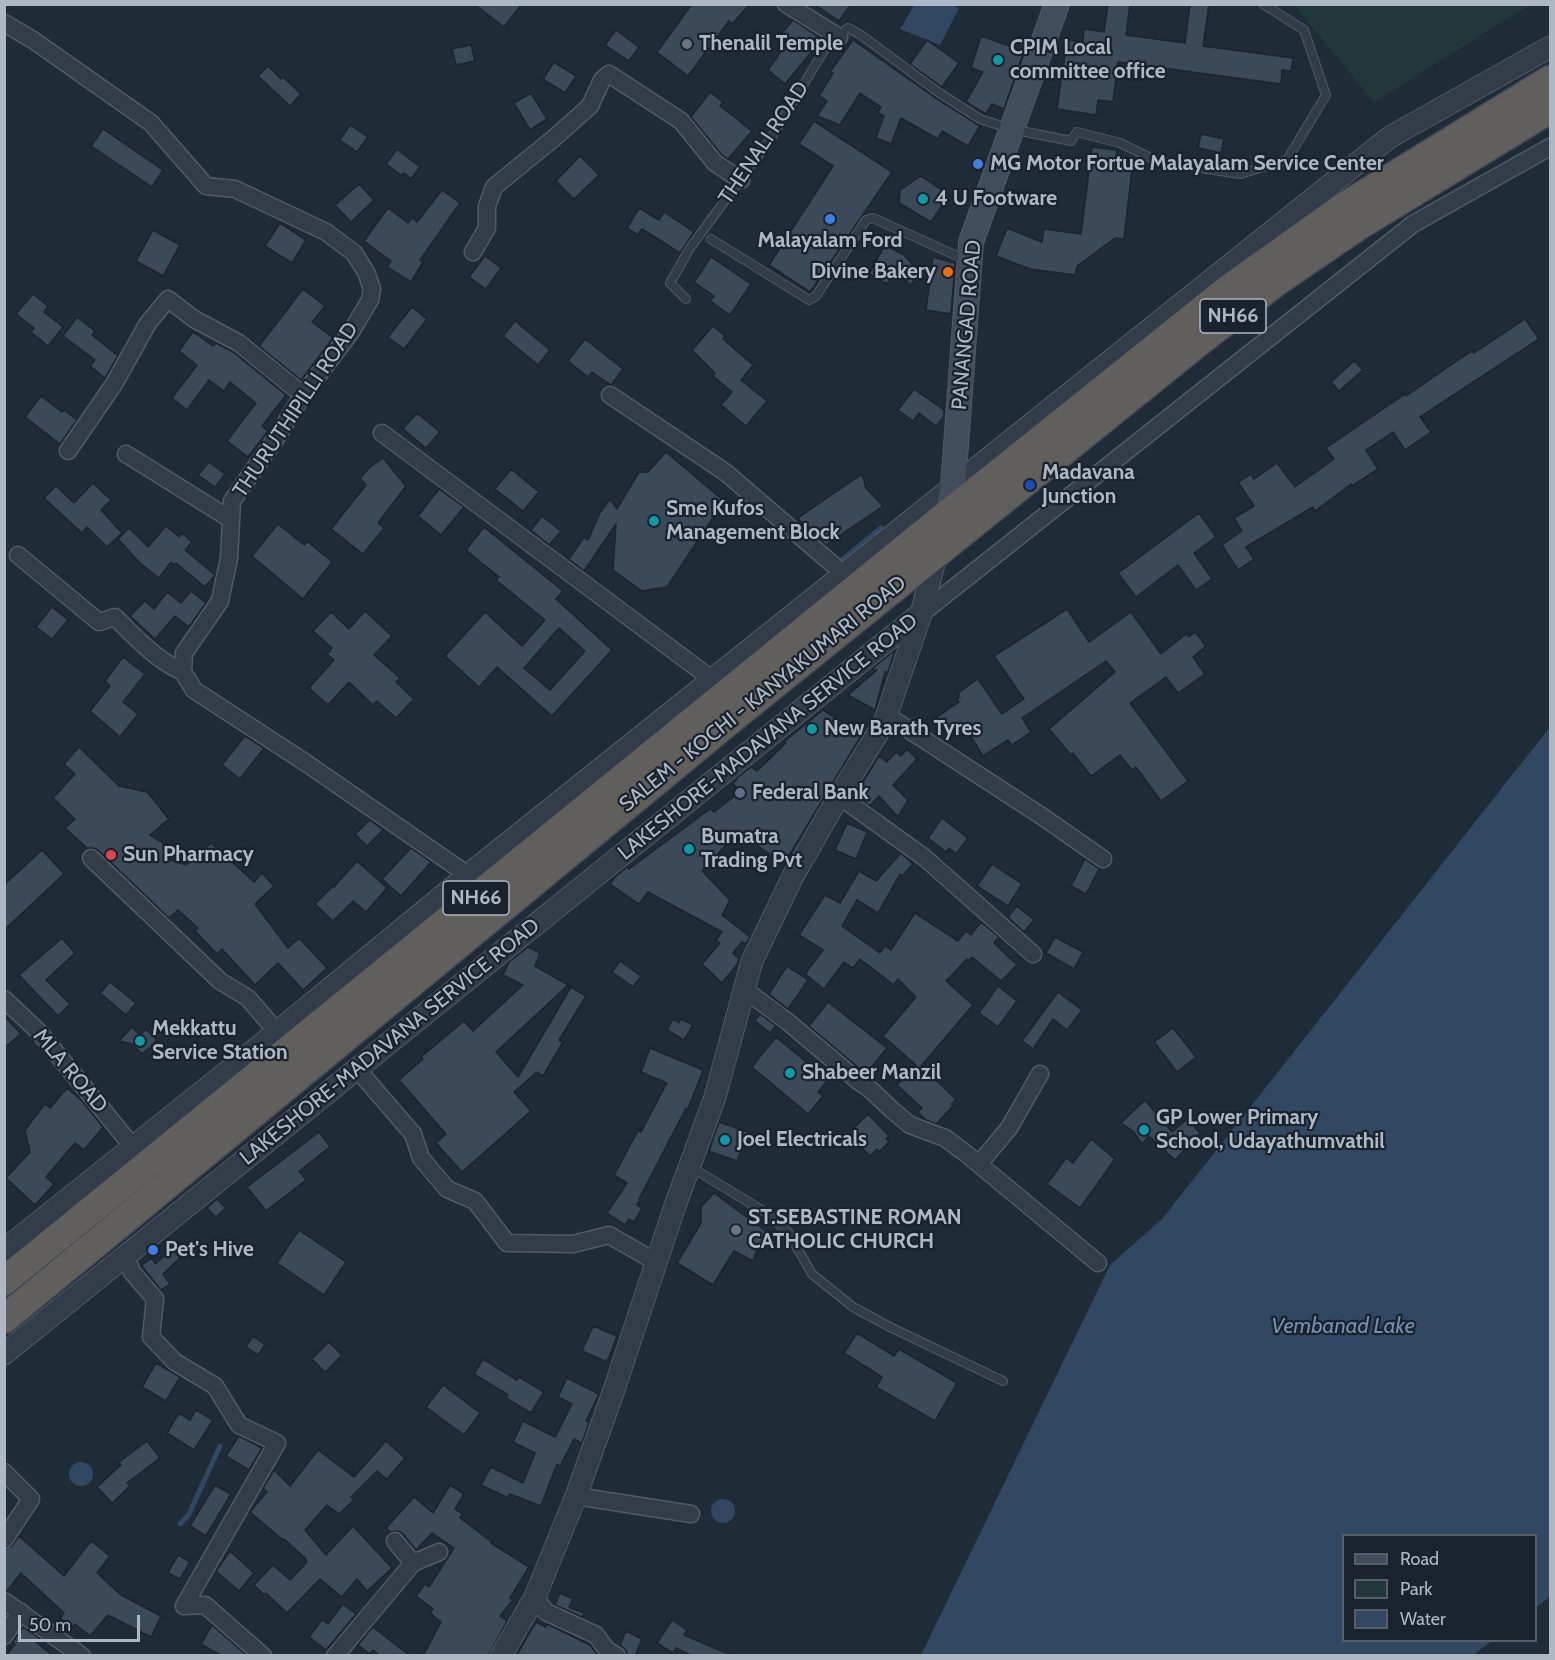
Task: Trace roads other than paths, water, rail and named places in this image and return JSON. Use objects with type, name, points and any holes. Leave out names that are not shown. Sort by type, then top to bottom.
[{"type":"highway","name":"SALEM - KOCHI - KANYAKUMARI ROAD","points":[[4,1281],[1227,290],[1342,208],[1551,80]]},
{"type":"highway","name":"SALEM - KOCHI - KANYAKUMARI ROAD","points":[[4,1319],[720,728],[1276,282],[1358,226],[1551,110]]},
{"type":"highway","points":[[937,553],[947,515]]},
{"type":"main road","name":"PANANGAD ROAD","points":[[947,515],[952,486],[971,242],[1058,4]]},
{"type":"street","points":[[786,4],[839,37]]},
{"type":"street","name":"THURUTHIPILLI ROAD","points":[[4,23],[33,40],[151,123],[206,186],[235,189],[326,232],[354,253],[366,272],[372,289],[370,300],[351,332],[303,395],[232,501],[229,558],[220,601],[184,653],[183,672]]},
{"type":"street","points":[[4,1250],[952,486],[1390,137],[1551,47]]},
{"type":"street","points":[[473,252],[487,228],[487,206],[494,187],[555,138],[590,106],[602,80],[609,74],[681,121],[714,163],[741,180]]},
{"type":"street","name":"LAKESHORE-MADAVANA SERVICE ROAD","points":[[4,1354],[921,614],[1413,224],[1551,147]]},
{"type":"street","points":[[68,451],[114,384],[148,323],[168,299],[194,319],[239,343],[303,395]]},
{"type":"street","points":[[610,395],[725,471],[844,574]]},
{"type":"street","points":[[382,433],[713,680]]},
{"type":"street","points":[[126,454],[230,519]]},
{"type":"street","points":[[501,1656],[535,1597],[576,1496],[689,1166],[715,1097],[752,961],[793,876],[838,796],[882,726],[921,614],[937,553]]},
{"type":"street","points":[[18,555],[99,622],[115,617],[144,646],[170,666],[183,672],[194,690],[306,763],[468,875]]},
{"type":"street","points":[[882,726],[897,722],[1103,859]]},
{"type":"street","points":[[838,796],[925,858],[1033,954]]},
{"type":"street","points":[[91,858],[220,981],[248,998],[277,1032]]},
{"type":"street","points":[[745,990],[788,1022],[910,1125],[945,1138],[1098,1263]]},
{"type":"street","name":"MLA ROAD","points":[[4,999],[39,1032],[133,1147]]},
{"type":"street","points":[[357,1069],[413,1134],[421,1158],[447,1190],[475,1201],[507,1243],[573,1244],[609,1235],[656,1262]]},
{"type":"street","points":[[979,1164],[1009,1128],[1040,1074]]},
{"type":"street","points":[[126,1256],[132,1272],[155,1299],[151,1337],[175,1362],[215,1386],[239,1425],[277,1443],[184,1606],[205,1605],[263,1656]]},
{"type":"street","points":[[4,1472],[31,1499],[4,1540]]},
{"type":"street","points":[[576,1496],[691,1514]]},
{"type":"street","points":[[395,1541],[413,1563]]},
{"type":"street","points":[[335,1656],[413,1563],[439,1552]]},
{"type":"street","points":[[535,1597],[546,1611],[596,1635],[607,1650],[617,1656]]},
{"type":"street","points":[[4,1601],[82,1656]]},
{"type":"street","points":[[4,1636],[21,1612]]},
{"type":"lane","points":[[839,37],[848,28],[861,35],[938,92],[980,118],[1011,129],[1071,141],[1077,132],[1120,142],[1157,161],[1240,174],[1287,160],[1326,95],[1304,30],[1263,4]]},
{"type":"lane","name":"THENALI ROAD","points":[[686,299],[670,283],[690,248],[771,138],[828,44],[839,37]]},
{"type":"lane","points":[[711,239],[809,300],[816,296],[866,220],[873,218],[969,262]]},
{"type":"lane","points":[[689,1166],[765,1212],[788,1232],[812,1274],[853,1307],[890,1328],[1003,1381]]},
{"type":"water","points":[[915,4],[952,5],[959,8],[940,45],[900,29]]},
{"type":"water","name":"Vembanad Lake","points":[[1550,727],[1550,1596],[1537,1607],[1537,1534],[1342,1534],[1342,1642],[1491,1642],[1472,1656],[921,1655],[1110,1265],[1162,1219]]},
{"type":"water","points":[[81,1462],[89,1466],[93,1474],[89,1482],[81,1486],[73,1482],[69,1474],[73,1466]]},
{"type":"water","points":[[723,1499],[731,1503],[735,1511],[731,1519],[723,1523],[715,1519],[711,1511],[715,1503]]},
{"type":"waterway","points":[[837,564],[881,528]]},
{"type":"waterway","points":[[180,1524],[189,1514],[220,1446]]},
{"type":"place","name":"Thenalil Temple","points":[[687,44]]},
{"type":"place","name":"CPIM Local committee office","points":[[998,60]]},
{"type":"place","name":"MG Motor Fortue Malayalam Service Center","points":[[978,164]]},
{"type":"place","name":"4 U Footware","points":[[923,199]]},
{"type":"place","name":"Malayalam Ford","points":[[830,219]]},
{"type":"place","name":"Divine Bakery","points":[[948,272]]},
{"type":"place","name":"Madavana Junction","points":[[1030,485]]},
{"type":"place","name":"Sme Kufos Management Block","points":[[654,521]]},
{"type":"place","name":"New Barath Tyres","points":[[812,729]]},
{"type":"place","name":"Federal Bank","points":[[740,793]]},
{"type":"place","name":"Bumatra Trading Pvt","points":[[689,849]]},
{"type":"place","name":"Sun Pharmacy","points":[[111,855]]},
{"type":"place","name":"Mekkattu Service Station","points":[[140,1041]]},
{"type":"place","name":"Shabeer Manzil","points":[[790,1073]]},
{"type":"place","name":"GP Lower Primary School, Udayathumvathil","points":[[1144,1130]]},
{"type":"place","name":"Joel Electricals","points":[[725,1140]]},
{"type":"place","name":"ST.SEBASTINE ROMAN CATHOLIC CHURCH","points":[[736,1230]]},
{"type":"place","name":"Pet's Hive","points":[[153,1250]]}]
